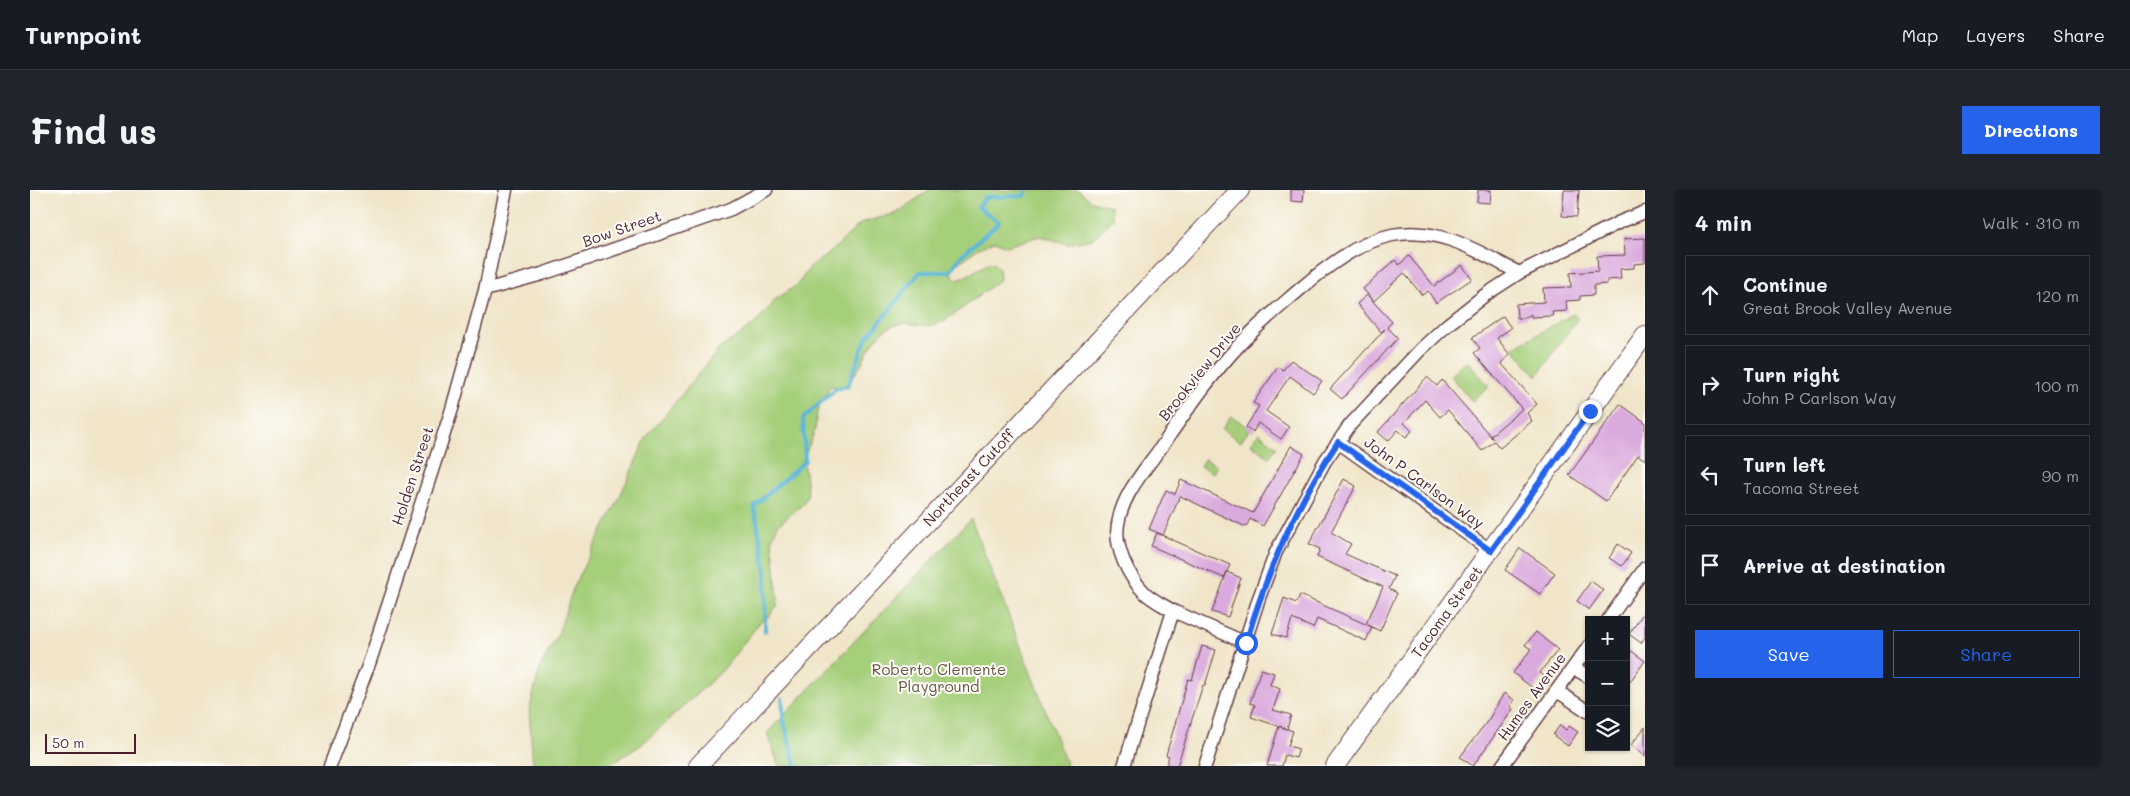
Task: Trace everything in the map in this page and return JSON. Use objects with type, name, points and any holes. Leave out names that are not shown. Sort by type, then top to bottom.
[{"type":"main road","name":"Northeast Cutoff","points":[[698,766],[1240,190]]},
{"type":"main road","name":"Tacoma Street","points":[[1334,766],[1491,551],[1645,335]]},
{"type":"street","name":"Holden Street","points":[[330,766],[370,661],[452,409],[485,290],[506,190]]},
{"type":"street","name":"Bow Street","points":[[485,290],[542,274],[731,209],[766,190]]},
{"type":"street","points":[[1205,766],[1259,598],[1276,552],[1310,487],[1338,442],[1386,386],[1447,325],[1485,295],[1519,273],[1620,222],[1645,212]]},
{"type":"street","name":"Brookview Drive","points":[[1246,643],[1172,611],[1145,593],[1129,572],[1121,552],[1118,536],[1120,515],[1131,488],[1189,408],[1250,334],[1334,262],[1355,250],[1392,235],[1427,233],[1447,238],[1477,250],[1519,273]]},
{"type":"street","name":"John P Carlson Way","points":[[1338,442],[1491,551]]},
{"type":"street","points":[[1611,616],[1645,568]]},
{"type":"street","points":[[1124,766],[1172,611]]},
{"type":"street","name":"Humes Avenue","points":[[1502,766],[1585,652]]},
{"type":"street","points":[[1574,668],[1585,675]]},
{"type":"street","points":[[1557,691],[1585,709]]},
{"type":"green space","points":[[929,190],[1078,190],[1092,201],[1111,206],[1113,220],[1092,239],[1068,244],[1040,236],[1007,246],[994,241],[977,249],[951,269],[954,278],[959,280],[991,262],[999,268],[1000,279],[943,322],[930,325],[898,324],[885,330],[873,343],[853,378],[841,387],[830,386],[817,412],[815,430],[803,460],[808,494],[803,504],[778,525],[772,538],[778,598],[777,606],[769,616],[760,622],[723,670],[640,746],[607,766],[533,766],[529,711],[540,668],[558,634],[575,583],[617,503],[646,438],[719,349],[755,324],[776,299],[797,285],[811,266],[831,252],[861,223],[897,213]]},
{"type":"green space","points":[[1573,314],[1578,318],[1537,376],[1513,348]]},
{"type":"green space","points":[[1467,361],[1489,386],[1472,401],[1451,376]]},
{"type":"green space","points":[[1231,416],[1250,428],[1241,442],[1222,429]]},
{"type":"green space","points":[[1259,433],[1277,447],[1269,457],[1251,444]]},
{"type":"green space","points":[[1204,459],[1217,466],[1213,473],[1200,466]]},
{"type":"green space","name":"Roberto Clemente Playground","points":[[971,519],[1067,766],[779,766],[767,733]]},
{"type":"building","points":[[1291,190],[1304,190],[1303,202],[1291,201]]},
{"type":"building","points":[[1478,190],[1491,190],[1490,203],[1477,202]]},
{"type":"building","points":[[1564,190],[1579,190],[1577,217],[1562,216]]},
{"type":"building","points":[[1645,238],[1645,263],[1634,264],[1634,268],[1620,269],[1621,279],[1607,280],[1607,284],[1594,285],[1594,295],[1580,296],[1580,300],[1566,301],[1567,311],[1552,312],[1553,316],[1531,317],[1531,314],[1525,318],[1517,318],[1516,304],[1544,302],[1543,288],[1571,287],[1570,273],[1598,271],[1597,256],[1625,255],[1624,239]]},
{"type":"building","points":[[1409,256],[1434,286],[1462,265],[1472,279],[1436,303],[1428,291],[1422,295],[1404,273],[1374,301],[1363,289],[1395,260],[1399,265]]},
{"type":"building","points":[[1367,295],[1392,322],[1387,327],[1398,338],[1342,399],[1330,389],[1385,329],[1381,332],[1357,304]]},
{"type":"building","points":[[1503,316],[1511,328],[1497,338],[1510,355],[1501,363],[1537,404],[1527,413],[1532,421],[1500,448],[1494,441],[1482,451],[1448,410],[1440,417],[1425,400],[1404,423],[1412,431],[1406,437],[1398,430],[1388,441],[1378,432],[1427,377],[1437,386],[1442,380],[1490,436],[1522,409],[1474,353],[1480,348],[1472,338]]},
{"type":"building","points":[[1291,360],[1322,381],[1313,393],[1290,376],[1266,411],[1289,427],[1281,439],[1258,423],[1253,432],[1246,427],[1259,406],[1253,403],[1278,367],[1283,370]]},
{"type":"building","points":[[1620,404],[1645,422],[1645,460],[1638,455],[1606,501],[1569,475]]},
{"type":"building","points":[[1291,446],[1304,454],[1263,526],[1250,519],[1246,527],[1180,496],[1163,535],[1149,529],[1166,490],[1175,494],[1181,480],[1253,513]]},
{"type":"building","points":[[1344,479],[1356,486],[1331,532],[1351,544],[1345,554],[1395,576],[1389,589],[1397,593],[1380,631],[1366,624],[1383,587],[1317,557],[1320,549],[1309,544]]},
{"type":"building","points":[[1157,533],[1230,565],[1224,578],[1151,546]]},
{"type":"building","points":[[1618,544],[1631,553],[1622,566],[1609,558]]},
{"type":"building","points":[[1520,548],[1555,573],[1540,594],[1505,570]]},
{"type":"building","points":[[1227,572],[1241,578],[1228,617],[1212,612]]},
{"type":"building","points":[[1591,581],[1603,590],[1589,610],[1577,601]]},
{"type":"building","points":[[1300,595],[1372,627],[1366,641],[1317,619],[1313,628],[1292,619],[1286,638],[1272,634],[1284,598],[1296,603]]},
{"type":"building","points":[[1645,611],[1645,637],[1641,643],[1630,635]]},
{"type":"building","points":[[1536,632],[1558,650],[1539,673],[1544,676],[1534,689],[1513,673],[1531,649],[1525,645]]},
{"type":"building","points":[[1202,646],[1216,650],[1177,766],[1166,766],[1169,756],[1166,755],[1188,679],[1192,680]]},
{"type":"building","points":[[1630,650],[1645,661],[1630,682]]},
{"type":"building","points":[[1261,669],[1274,673],[1270,685],[1280,689],[1273,710],[1291,715],[1287,729],[1251,717],[1255,705],[1250,703]]},
{"type":"building","points":[[1504,693],[1514,700],[1510,707],[1513,709],[1473,766],[1460,757],[1489,719]]},
{"type":"building","points":[[1560,725],[1566,730],[1569,726],[1578,732],[1568,746],[1553,735]]},
{"type":"building","points":[[1279,726],[1293,731],[1288,746],[1299,749],[1296,758],[1285,755],[1282,766],[1267,766]]},
{"type":"building","points":[[1645,727],[1645,756],[1631,745]]},
{"type":"waterway","points":[[765,631],[766,572],[754,506],[805,461],[803,419],[835,389],[848,386],[866,339],[920,272],[950,272],[961,256],[999,222],[978,207],[986,197],[1025,196],[1026,190]]},
{"type":"waterway","points":[[782,698],[784,722],[796,766]]},
{"type":"route","points":[[1246,643],[1259,598],[1276,552],[1325,461],[1338,442],[1491,551],[1590,411]]}]
